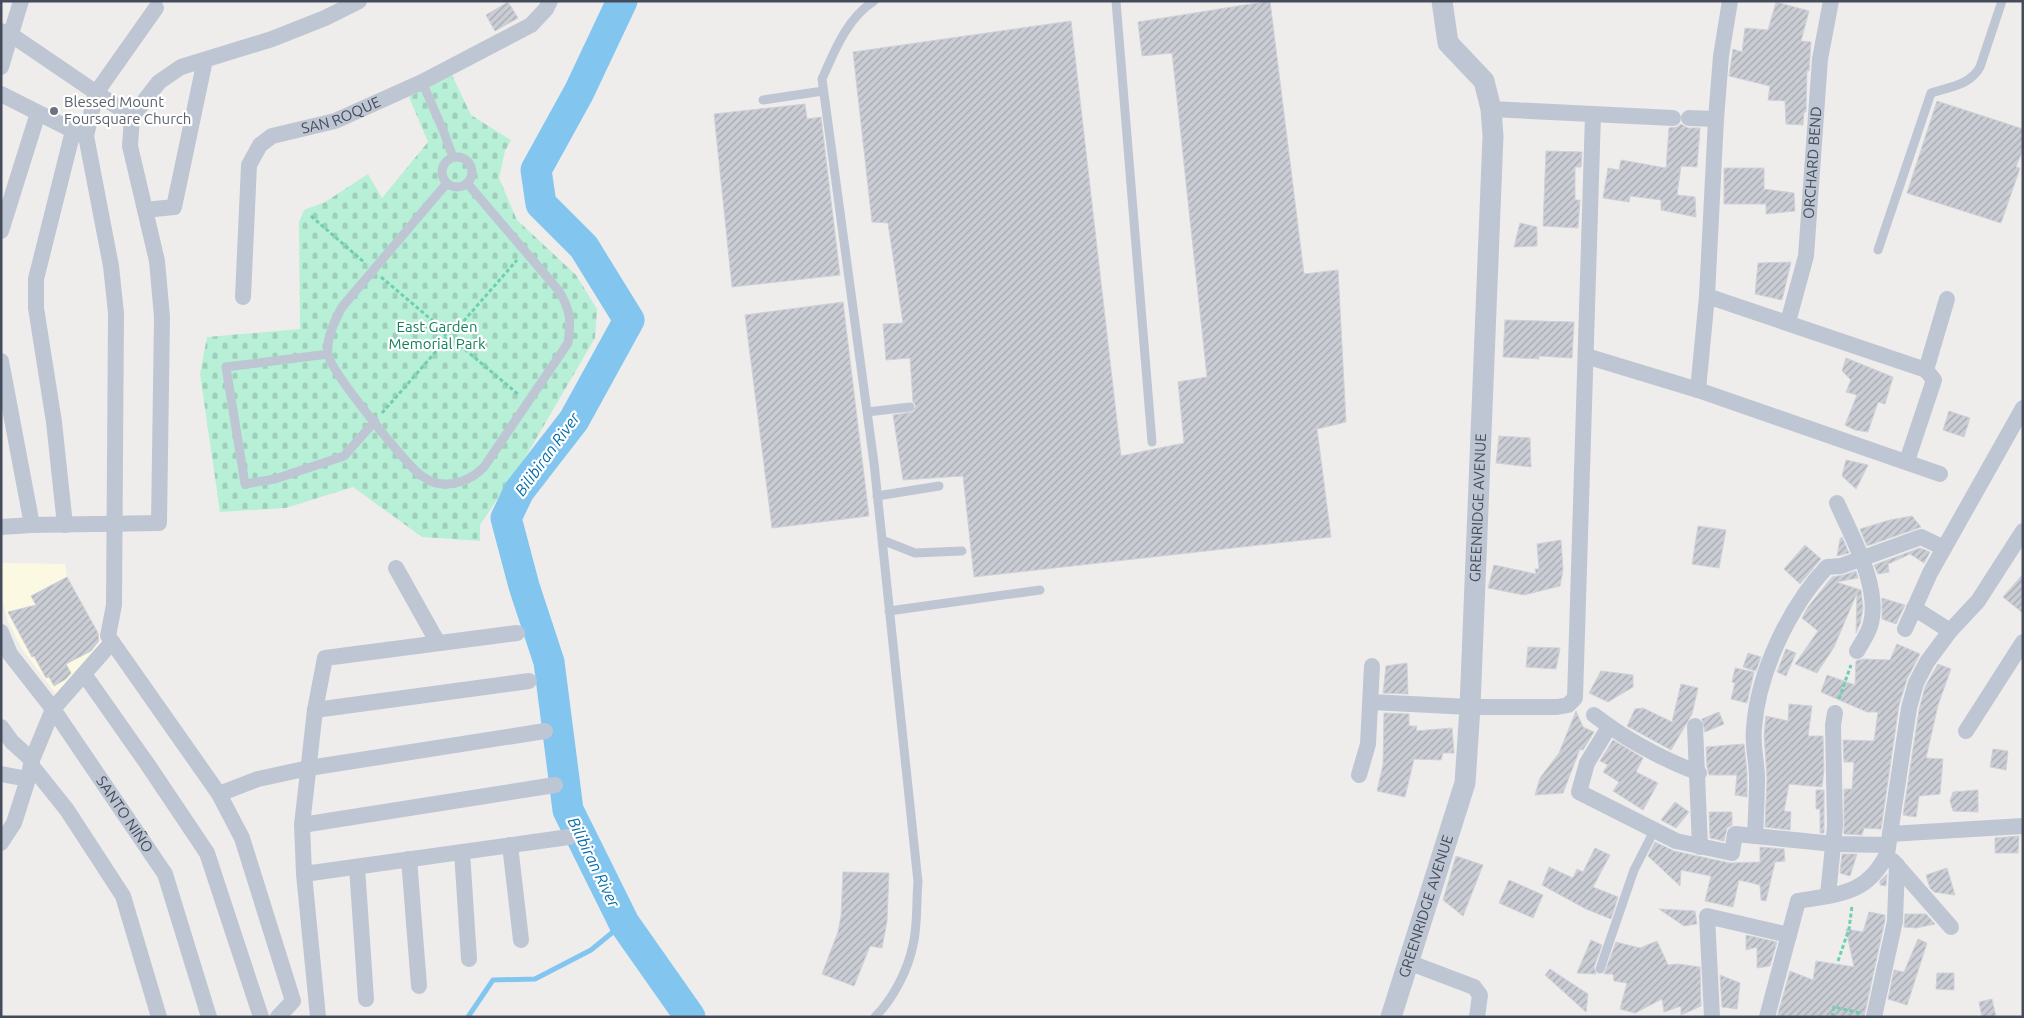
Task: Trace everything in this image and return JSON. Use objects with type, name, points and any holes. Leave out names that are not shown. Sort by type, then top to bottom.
[{"type":"street","points":[[1,67],[6,32],[20,1]]},
{"type":"street","points":[[1,527],[159,523],[162,317],[157,261],[130,146],[132,117],[159,82],[181,67],[272,40],[325,18],[359,1]]},
{"type":"street","name":"SAN ROQUE","points":[[243,297],[249,166],[260,145],[272,136],[335,121],[422,82],[531,25],[546,9],[550,1]]},
{"type":"street","name":"GREENRIDGE AVENUE","points":[[1391,1017],[1465,783],[1470,707],[1493,136],[1491,109],[1484,81],[1448,43],[1442,1]]},
{"type":"street","points":[[1698,390],[1707,296],[1716,120],[1722,56],[1730,1]]},
{"type":"street","name":"ORCHARD BEND","points":[[1788,322],[1806,256],[1820,59],[1831,1]]},
{"type":"street","points":[[65,525],[54,422],[36,308],[36,279],[79,134],[96,93],[156,8]]},
{"type":"street","points":[[6,32],[132,117]]},
{"type":"street","points":[[145,210],[174,207],[204,60]]},
{"type":"street","points":[[1,94],[79,134],[111,266],[116,314],[114,605],[108,636],[219,794],[242,838],[293,1001],[278,1017]]},
{"type":"street","points":[[1491,109],[1673,118]]},
{"type":"street","points":[[1,231],[38,113]]},
{"type":"street","points":[[1371,702],[1470,707],[1557,707],[1568,705],[1575,698],[1593,114]]},
{"type":"street","points":[[1690,118],[1716,120]]},
{"type":"street","points":[[1707,296],[1926,370],[1934,380],[1907,461]]},
{"type":"street","points":[[1926,370],[1947,299]]},
{"type":"street","points":[[1586,356],[1698,390],[1940,474]]},
{"type":"street","points":[[1,361],[32,525]]},
{"type":"street","points":[[1904,629],[1944,548],[2023,408]]},
{"type":"street","points":[[1837,503],[1861,558],[1874,604],[1871,625],[1857,651]]},
{"type":"street","points":[[1874,1016],[1895,921],[1891,850],[1909,708],[1916,682],[1927,662],[1950,631],[1978,601],[2023,531]]},
{"type":"street","points":[[1755,836],[1757,778],[1754,731],[1757,699],[1787,621],[1817,577],[1827,567],[1841,566],[1921,537],[1944,548]]},
{"type":"street","points":[[396,568],[438,643]]},
{"type":"street","points":[[1914,608],[1950,631]]},
{"type":"street","name":"SANTO NIÑO","points":[[1,632],[10,654],[53,709],[165,874],[209,1017]]},
{"type":"street","points":[[318,1017],[304,874],[302,825],[315,710],[325,658],[517,633]]},
{"type":"street","points":[[1,843],[53,709],[112,642]]},
{"type":"street","points":[[1966,731],[2023,642]]},
{"type":"street","points":[[1359,775],[1368,744],[1372,666]]},
{"type":"street","points":[[84,674],[207,853],[261,1017]]},
{"type":"street","points":[[315,710],[530,681]]},
{"type":"street","points":[[1828,895],[1835,826],[1833,725],[1835,712]]},
{"type":"street","points":[[1594,715],[1609,727],[1674,764],[1699,773]]},
{"type":"street","points":[[1695,726],[1699,773],[1700,848]]},
{"type":"street","points":[[1,727],[30,768],[68,810],[123,896],[159,1017]]},
{"type":"street","points":[[1609,727],[1587,763],[1579,792],[1656,829],[1676,841],[1700,848],[1732,853],[1735,834],[1891,850],[2023,826]]},
{"type":"street","points":[[219,794],[258,779],[309,768],[545,731]]},
{"type":"street","points":[[1,774],[30,768]]},
{"type":"street","points":[[302,825],[555,785]]},
{"type":"street","points":[[304,874],[569,837]]},
{"type":"street","points":[[510,845],[521,940]]},
{"type":"street","points":[[1767,1017],[1798,901],[1850,892],[1867,882],[1880,868],[1891,850]]},
{"type":"street","points":[[1891,850],[1952,927]]},
{"type":"street","points":[[462,852],[470,959]]},
{"type":"street","points":[[410,859],[418,986]]},
{"type":"street","points":[[356,867],[366,999]]},
{"type":"street","points":[[1712,1017],[1707,916],[1789,935]]},
{"type":"street","points":[[1408,962],[1474,987],[1480,995],[1477,1017]]},
{"type":"lane","points":[[874,1],[867,5],[841,37],[822,80],[877,496],[918,882],[913,944],[902,976],[881,1011],[875,1017]]},
{"type":"lane","points":[[1116,1],[1152,442]]},
{"type":"lane","points":[[1878,250],[1931,93],[1967,82],[1975,76],[1980,67],[2002,1]]},
{"type":"lane","points":[[422,82],[453,157]]},
{"type":"lane","points":[[763,100],[823,91]]},
{"type":"lane","points":[[453,157],[460,157],[470,165],[472,171],[471,178],[467,183],[453,187],[446,183],[442,174],[445,163],[453,157]]},
{"type":"lane","points":[[446,183],[342,307],[332,324],[328,354],[347,388],[418,473],[436,483],[458,483],[475,476],[484,467],[568,343],[570,314],[568,305],[560,291],[467,183]]},
{"type":"lane","points":[[328,354],[226,367],[245,484],[275,479],[344,456],[375,421]]},
{"type":"lane","points":[[866,412],[910,407]]},
{"type":"lane","points":[[877,496],[940,486]]},
{"type":"lane","points":[[882,540],[915,553],[962,551]]},
{"type":"lane","points":[[889,611],[1040,590]]},
{"type":"lane","points":[[1600,969],[1634,870],[1656,829]]},
{"type":"path","points":[[455,331],[525,250]]},
{"type":"path","points":[[375,421],[446,340],[446,332],[450,330],[455,331]]},
{"type":"path","points":[[455,331],[457,336],[455,341]]},
{"type":"path","points":[[446,340],[455,341],[528,403]]},
{"type":"path","points":[[1835,712],[1844,680],[1857,651]]},
{"type":"path","points":[[1838,961],[1849,929],[1853,898],[1850,892]]},
{"type":"path","points":[[1832,1017],[1834,1007],[1874,1016]]},
{"type":"shaded area","points":[[1,563],[65,564],[67,577],[104,644],[56,694],[22,649],[7,619],[1,594]]},
{"type":"green space","name":"East Garden Memorial Park","points":[[452,75],[471,115],[511,140],[505,151],[499,178],[517,220],[576,275],[597,309],[595,338],[526,456],[480,525],[480,541],[422,537],[353,487],[286,508],[220,512],[200,374],[207,337],[300,329],[299,222],[304,210],[325,202],[368,174],[382,198],[428,142],[409,97]]},
{"type":"building","points":[[1270,1],[1304,274],[1338,270],[1346,422],[1317,429],[1331,537],[974,577],[963,476],[903,480],[893,415],[913,412],[916,406],[913,402],[910,358],[886,360],[883,324],[903,323],[888,223],[872,222],[853,52],[1071,21],[1121,456],[1184,443],[1178,382],[1207,377],[1172,53],[1142,56],[1138,22]]},
{"type":"building","points":[[508,2],[518,18],[495,31],[486,15]]},
{"type":"building","points":[[1776,2],[1809,11],[1801,41],[1811,42],[1809,71],[1807,71],[1806,112],[1804,112],[1803,125],[1786,124],[1785,101],[1768,100],[1770,86],[1729,76],[1733,49],[1742,52],[1745,28],[1768,30]]},
{"type":"building","points":[[1937,101],[2023,129],[2023,149],[2016,167],[2020,168],[2001,223],[1907,193]]},
{"type":"building","points":[[805,104],[807,119],[821,117],[840,275],[732,287],[714,114]]},
{"type":"building","points":[[1681,124],[1688,128],[1700,128],[1697,167],[1681,166],[1677,195],[1695,197],[1696,217],[1661,210],[1661,200],[1630,196],[1629,202],[1603,198],[1608,168],[1619,170],[1621,160],[1666,168],[1669,128],[1677,127]]},
{"type":"building","points":[[1546,151],[1582,152],[1581,167],[1575,167],[1575,200],[1580,200],[1578,228],[1543,226]]},
{"type":"building","points":[[1724,168],[1764,168],[1764,189],[1794,193],[1795,211],[1766,214],[1766,204],[1724,204]]},
{"type":"building","points":[[1520,223],[1537,227],[1537,246],[1514,247]]},
{"type":"building","points":[[1791,262],[1782,300],[1755,294],[1758,263]]},
{"type":"building","points":[[843,302],[869,516],[772,528],[745,315]]},
{"type":"building","points":[[1505,320],[1574,322],[1572,358],[1539,356],[1539,359],[1503,357]]},
{"type":"building","points":[[1846,358],[1893,377],[1885,404],[1878,402],[1868,432],[1855,430],[1845,425],[1857,395],[1846,392],[1851,380],[1842,371]]},
{"type":"building","points":[[1949,411],[1970,418],[1964,437],[1943,430]]},
{"type":"building","points":[[1499,436],[1530,438],[1531,467],[1496,463]]},
{"type":"building","points":[[1846,460],[1868,465],[1856,489],[1842,476]]},
{"type":"building","points":[[1912,516],[1921,527],[1867,546],[1860,529]]},
{"type":"building","points":[[1698,526],[1726,530],[1719,568],[1692,564]]},
{"type":"building","points":[[1842,537],[1849,553],[1837,556],[1840,539]]},
{"type":"building","points":[[1561,540],[1563,570],[1560,586],[1524,595],[1488,588],[1494,565],[1536,574],[1535,569],[1539,569],[1537,544]]},
{"type":"building","points":[[1805,545],[1821,559],[1800,584],[1784,569]]},
{"type":"building","points":[[1920,548],[1930,552],[1924,563],[1910,554],[1888,564],[1889,572],[1878,574],[1874,565]]},
{"type":"building","points":[[1856,571],[1858,578],[1836,582],[1861,590],[1863,608],[1856,633],[1857,593],[1834,647],[1817,673],[1795,664],[1818,631],[1802,618],[1808,607],[1832,577]]},
{"type":"building","points":[[2023,574],[2023,613],[2003,597]]},
{"type":"building","points":[[67,577],[98,633],[99,641],[91,651],[66,664],[71,673],[66,679],[54,686],[49,677],[46,678],[34,656],[32,657],[8,612],[36,605],[31,596]]},
{"type":"building","points":[[1882,598],[1905,605],[1896,624],[1882,619]]},
{"type":"building","points":[[1897,644],[1920,654],[1907,679],[1899,705],[1881,829],[1864,828],[1862,835],[1844,834],[1844,789],[1852,789],[1854,762],[1844,762],[1843,740],[1874,741],[1878,712],[1867,712],[1821,692],[1827,675],[1855,685],[1856,661],[1863,659],[1890,660]]},
{"type":"building","points":[[1528,647],[1560,648],[1556,669],[1526,667]]},
{"type":"building","points":[[1786,649],[1796,653],[1786,676],[1777,672]]},
{"type":"building","points":[[1748,653],[1761,657],[1756,671],[1743,667]]},
{"type":"building","points":[[1407,663],[1408,694],[1383,693],[1386,666]]},
{"type":"building","points":[[1938,664],[1951,669],[1938,705],[1926,758],[1943,759],[1940,794],[1919,796],[1916,817],[1903,815],[1919,710],[1925,687]]},
{"type":"building","points":[[1735,668],[1754,672],[1747,703],[1731,699],[1735,683],[1732,682]]},
{"type":"building","points":[[1601,671],[1633,675],[1633,687],[1608,702],[1589,693]]},
{"type":"building","points":[[1681,684],[1698,688],[1692,714],[1671,750],[1627,726],[1635,709],[1643,708],[1672,722]]},
{"type":"building","points":[[1789,704],[1812,706],[1808,736],[1823,736],[1824,770],[1822,787],[1789,784],[1784,811],[1791,812],[1790,830],[1765,827],[1767,778],[1764,735],[1766,716],[1788,721]]},
{"type":"building","points":[[1576,711],[1583,727],[1594,732],[1583,750],[1580,749],[1563,793],[1535,795],[1540,778],[1559,753]]},
{"type":"building","points":[[1719,712],[1724,724],[1705,732],[1702,719]]},
{"type":"building","points":[[1384,713],[1409,714],[1409,726],[1417,726],[1416,731],[1452,728],[1454,753],[1443,753],[1441,760],[1414,759],[1405,797],[1377,791],[1383,765]]},
{"type":"building","points":[[1613,740],[1643,758],[1636,772],[1658,783],[1643,810],[1613,791],[1619,782],[1603,772],[1608,765],[1600,761]]},
{"type":"building","points":[[1744,744],[1747,797],[1735,795],[1737,775],[1709,775],[1707,767],[1706,747]]},
{"type":"building","points":[[1993,749],[2008,751],[2006,770],[1990,767]]},
{"type":"building","points":[[1816,790],[1824,790],[1824,833],[1820,833],[1820,809],[1816,809]]},
{"type":"building","points":[[1978,790],[1978,812],[1953,811],[1950,801],[1953,792]]},
{"type":"building","points":[[1675,802],[1689,812],[1676,828],[1661,820]]},
{"type":"building","points":[[1709,812],[1732,812],[1732,825],[1727,828],[1724,841],[1710,838]]},
{"type":"building","points":[[2019,836],[2018,853],[1995,853],[1995,838]]},
{"type":"building","points":[[1655,842],[1674,851],[1730,863],[1760,862],[1760,847],[1784,849],[1785,861],[1775,862],[1766,901],[1761,900],[1760,885],[1739,880],[1733,907],[1705,901],[1711,876],[1681,870],[1680,886],[1648,856]]},
{"type":"building","points":[[1595,848],[1610,855],[1593,887],[1618,897],[1611,919],[1586,909],[1542,885],[1549,867],[1573,878],[1577,869],[1583,872]]},
{"type":"building","points":[[1842,854],[1857,854],[1850,876],[1840,873]]},
{"type":"building","points":[[1456,856],[1483,865],[1463,916],[1443,900]]},
{"type":"building","points":[[1947,868],[1955,895],[1934,892],[1930,888],[1926,875]]},
{"type":"building","points":[[843,872],[889,873],[887,921],[882,948],[870,946],[854,986],[822,974],[838,932],[841,916]]},
{"type":"building","points":[[1887,874],[1886,886],[1880,885],[1880,881]]},
{"type":"building","points":[[1509,880],[1543,895],[1533,918],[1499,903]]},
{"type":"building","points":[[1659,909],[1695,911],[1697,924],[1684,926]]},
{"type":"building","points":[[1869,912],[1885,915],[1885,920],[1864,1017],[1777,1017],[1790,971],[1813,980],[1816,961],[1854,967],[1846,929],[1863,932]]},
{"type":"building","points":[[1905,914],[1926,914],[1935,924],[1916,928],[1904,927]]},
{"type":"building","points":[[1746,935],[1777,942],[1770,966],[1757,968],[1757,947],[1746,950]]},
{"type":"building","points":[[1918,939],[1927,943],[1907,1005],[1888,999],[1894,970],[1904,972]]},
{"type":"building","points":[[1591,940],[1602,945],[1594,967],[1596,974],[1577,973]]},
{"type":"building","points":[[1657,941],[1668,965],[1678,964],[1700,967],[1701,1006],[1681,1015],[1681,1006],[1664,1012],[1662,999],[1635,1013],[1620,1009],[1627,983],[1614,981],[1613,974],[1604,974],[1616,942],[1640,948]]},
{"type":"building","points":[[1550,969],[1588,994],[1586,1012],[1545,975]]},
{"type":"building","points":[[1937,973],[1954,973],[1954,990],[1936,989]]},
{"type":"building","points":[[1720,975],[1740,983],[1737,1009],[1722,1007]]},
{"type":"building","points":[[1992,999],[1996,1017],[1982,1017],[1979,1002]]},
{"type":"waterway","name":"Bilibiran River","points":[[622,1],[579,92],[536,170],[541,204],[584,247],[629,320],[574,420],[519,491],[506,518],[524,586],[549,662],[568,810],[624,923],[690,1017]]},
{"type":"waterway","points":[[468,1017],[493,980],[535,979],[591,950],[624,923]]},
{"type":"place","name":"Blessed Mount Foursquare Church","points":[[54,111]]}]
